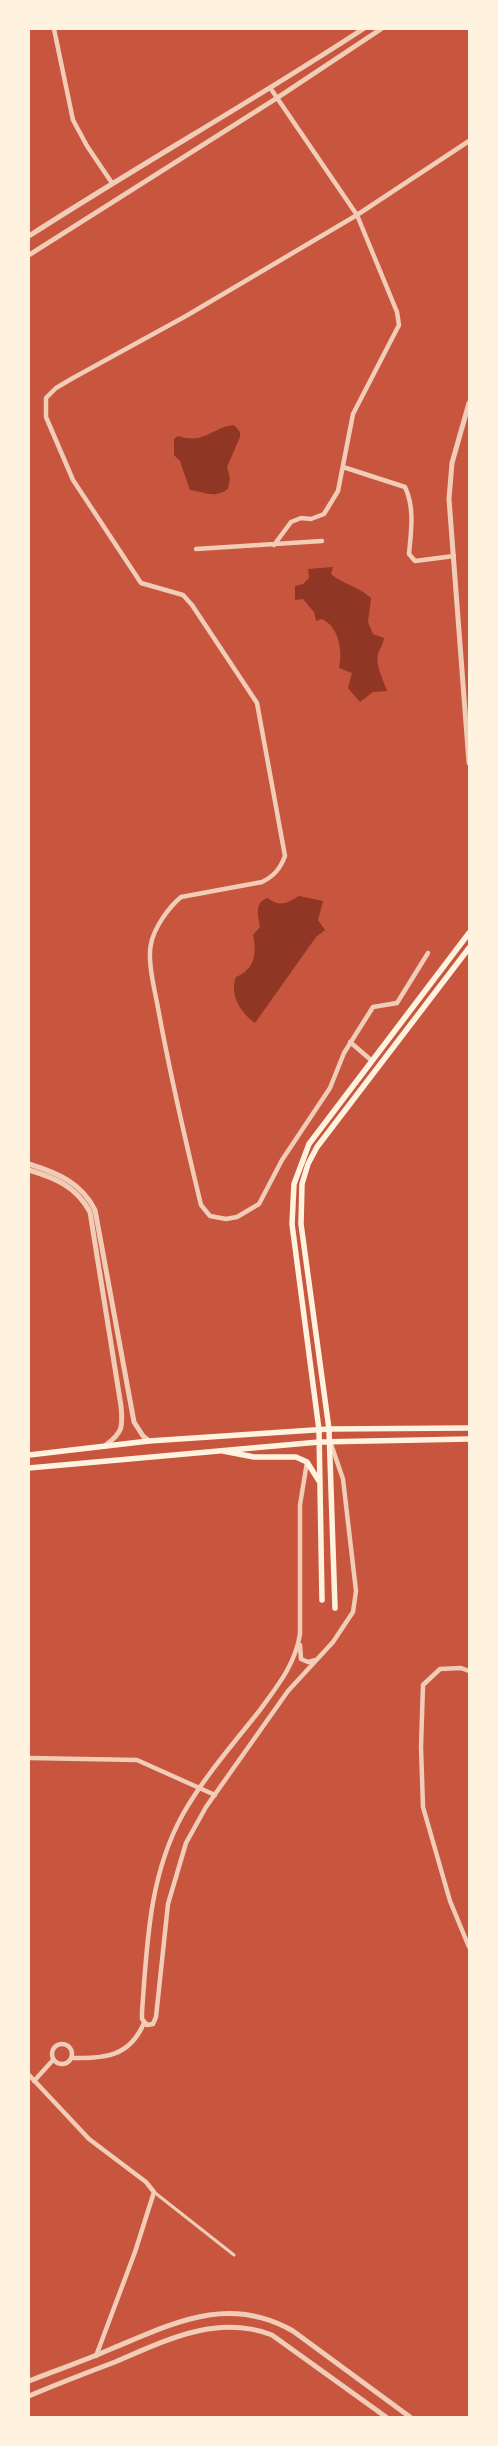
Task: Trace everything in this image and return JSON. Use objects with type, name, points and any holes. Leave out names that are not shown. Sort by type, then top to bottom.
[{"type":"main road","points":[[322,1600],[319,1430],[292,1224],[294,1184],[309,1144],[469,933]]},
{"type":"main road","points":[[335,1608],[329,1429],[301,1224],[304,1178],[317,1148],[469,948]]},
{"type":"main road","points":[[29,1455],[149,1441],[329,1429],[469,1428]]},
{"type":"main road","points":[[29,1468],[329,1441],[469,1439]]},
{"type":"main road","points":[[216,1450],[246,1456],[296,1457],[307,1462],[320,1483]]},
{"type":"street","points":[[54,29],[73,120],[87,146],[112,183]]},
{"type":"street","points":[[29,236],[112,183],[272,89],[363,29]]},
{"type":"street","points":[[29,255],[277,98],[381,29]]},
{"type":"street","points":[[272,89],[357,215],[396,312],[399,325],[353,414],[338,491],[324,514],[311,519],[301,518],[291,522],[274,545]]},
{"type":"street","points":[[428,954],[397,1003],[372,1008],[350,1042],[330,1088],[282,1160],[258,1204],[237,1217],[226,1219],[210,1216],[201,1205],[170,1078],[154,986],[150,947],[153,936],[167,913],[181,897],[262,882],[273,876],[281,866],[285,856],[258,703],[187,600],[182,595],[141,582],[73,480],[46,417],[46,398],[56,388],[186,316],[357,215],[469,141]]},
{"type":"street","points":[[469,403],[452,463],[449,499],[469,763]]},
{"type":"street","points":[[343,467],[405,488],[410,498],[412,526],[408,554],[415,561],[454,556]]},
{"type":"street","points":[[196,549],[322,541]]},
{"type":"street","points":[[350,1042],[371,1060]]},
{"type":"street","points":[[29,1164],[61,1174],[73,1182],[90,1199],[95,1210],[134,1422],[143,1436],[149,1441]]},
{"type":"street","points":[[29,1170],[60,1180],[69,1186],[85,1202],[90,1212],[122,1420],[118,1435],[106,1446]]},
{"type":"street","points":[[144,2023],[150,2025],[156,2017],[166,1918],[180,1858],[201,1816],[288,1691],[349,1621],[356,1602],[343,1479],[329,1441]]},
{"type":"street","points":[[307,1462],[300,1505],[301,1659],[308,1662],[316,1660]]},
{"type":"street","points":[[53,2060],[61,2064],[71,2058],[111,2056],[137,2037],[144,2023],[142,2012],[144,1976],[148,1929],[154,1892],[175,1832],[183,1814],[201,1787],[288,1672],[298,1648],[300,1634]]},
{"type":"street","points":[[469,1671],[461,1668],[440,1669],[423,1685],[421,1746],[423,1808],[450,1901],[469,1948]]},
{"type":"street","points":[[29,1758],[137,1760],[201,1787],[215,1795]]},
{"type":"street","points":[[34,2081],[53,2060],[52,2050],[60,2044],[70,2048],[71,2058]]},
{"type":"street","points":[[29,2075],[89,2139],[146,2182],[154,2192],[234,2255]]},
{"type":"street","points":[[96,2356],[135,2252],[154,2192]]},
{"type":"street","points":[[29,2381],[191,2318],[231,2312],[250,2314],[280,2324],[293,2331],[410,2417]]},
{"type":"street","points":[[29,2396],[172,2338],[203,2329],[232,2326],[258,2329],[287,2344],[386,2417]]},
{"type":"shaded area","points":[[234,425],[240,432],[240,437],[227,467],[230,478],[228,489],[218,494],[190,490],[180,461],[174,455],[174,439],[178,436],[187,438],[202,437],[226,426]]},
{"type":"shaded area","points":[[333,567],[331,574],[371,598],[368,622],[373,634],[384,638],[377,658],[387,691],[373,692],[360,702],[348,688],[352,673],[339,668],[340,647],[336,634],[328,623],[322,619],[316,621],[314,612],[303,599],[295,600],[295,586],[303,584],[309,578],[308,569]]},
{"type":"shaded area","points":[[299,896],[323,901],[318,920],[325,930],[316,937],[255,1023],[241,1009],[235,997],[234,984],[236,977],[247,970],[253,960],[255,948],[253,935],[260,927],[258,914],[260,903],[267,898],[276,903],[283,903]]}]
